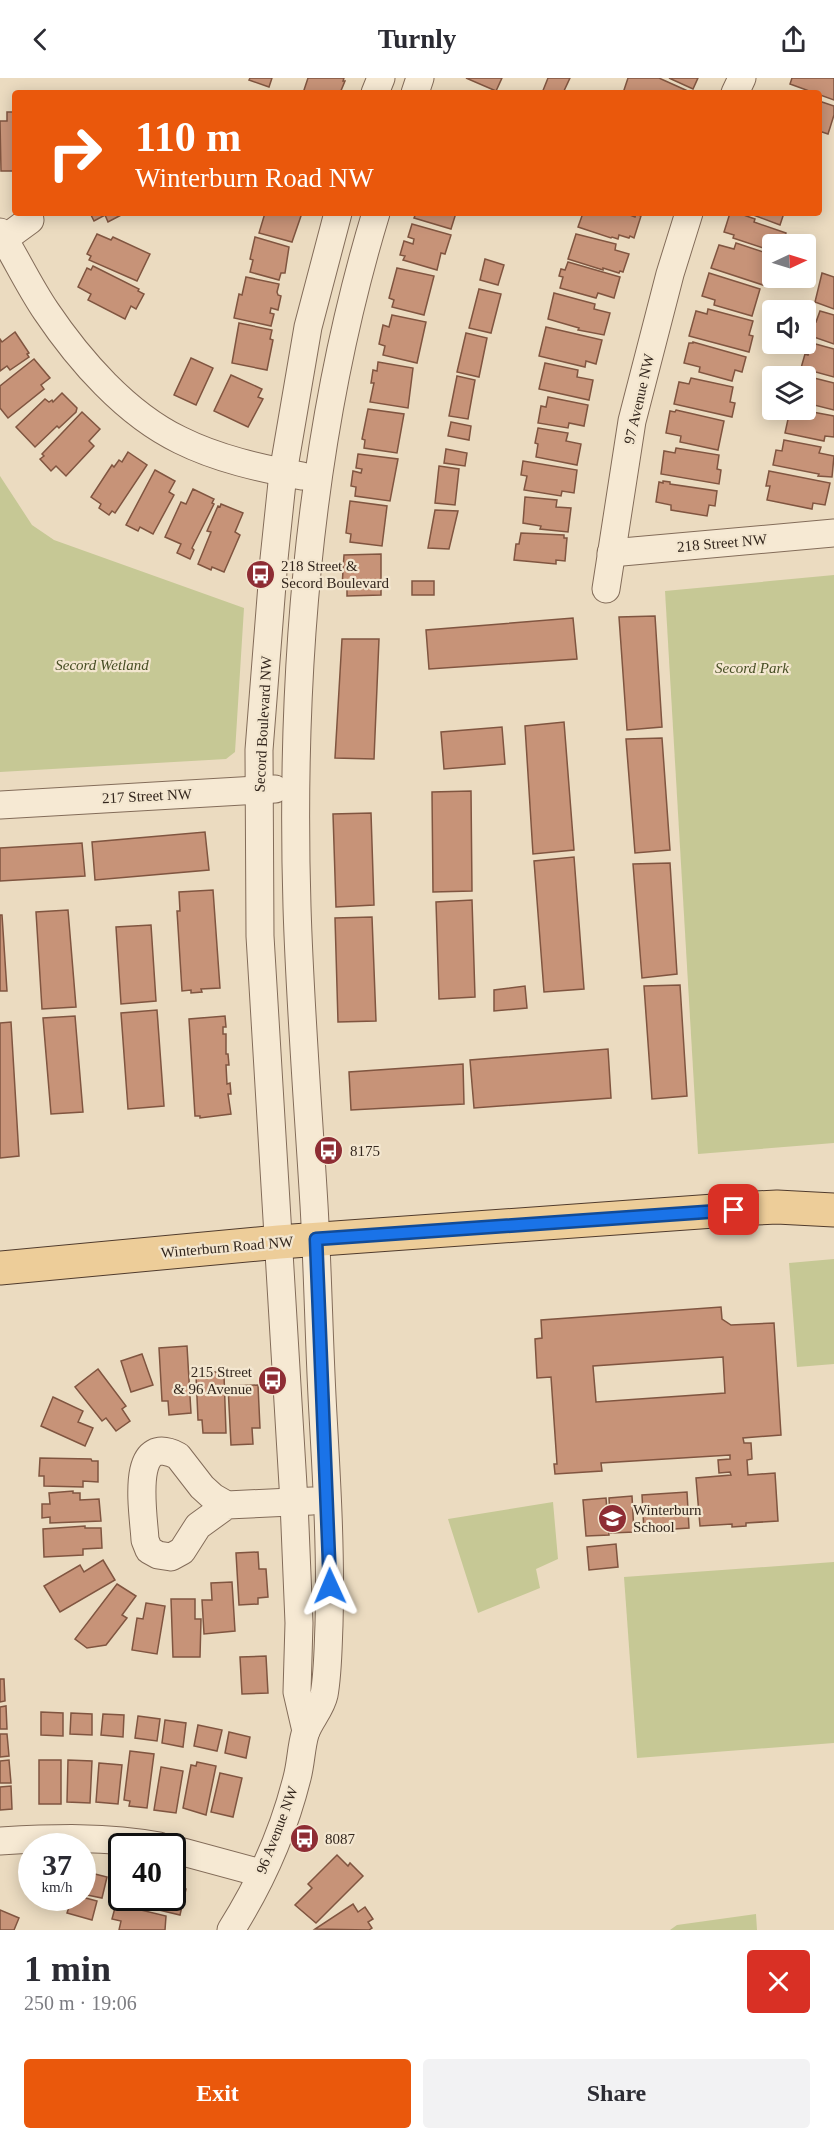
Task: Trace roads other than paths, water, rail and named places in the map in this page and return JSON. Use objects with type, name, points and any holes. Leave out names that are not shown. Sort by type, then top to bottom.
[{"type":"main road","name":"Winterburn Road NW","points":[[777,1207],[834,1188]]},
{"type":"main road","name":"Winterburn Road NW","points":[[0,1268],[316,1239],[777,1207],[834,1210]]},
{"type":"street","name":"Secord Boulevard NW","points":[[279,1242],[260,936],[259,750],[283,473],[308,327],[337,216]]},
{"type":"street","points":[[316,1239],[300,1010],[295,748],[304,611],[318,479],[341,348],[360,265],[375,216]]},
{"type":"street","name":"97 Avenue NW","points":[[606,589],[632,421],[687,216]]},
{"type":"street","points":[[30,220],[2,236],[45,310],[76,352],[114,392],[131,407],[178,439],[243,464],[318,479]]},
{"type":"street","name":"218 Street NW","points":[[611,553],[834,533]]},
{"type":"street","name":"217 Street NW","points":[[0,804],[294,789]]},
{"type":"street","name":"96 Avenue NW","points":[[236,1928],[287,1813],[298,1776],[306,1731],[323,1699],[330,1586],[316,1239]]},
{"type":"street","name":"96 Avenue NW","points":[[279,1242],[299,1623],[297,1692],[306,1731]]},
{"type":"street","points":[[227,1505],[328,1500]]},
{"type":"street","points":[[0,1841],[69,1838],[108,1840]]},
{"type":"street","points":[[186,1853],[261,1873]]},
{"type":"place","name":"218 Street & Secord Boulevard","points":[[260,575]]},
{"type":"place","name":"8175","points":[[329,1151]]},
{"type":"place","name":"215 Street & 96 Avenue","points":[[273,1381]]},
{"type":"place","name":"Winterburn School","points":[[612,1519]]},
{"type":"place","name":"8087","points":[[304,1839]]},
{"type":"park label","name":"Secord Wetland","points":[[102,665]]},
{"type":"park label","name":"Secord Park","points":[[752,668]]}]
